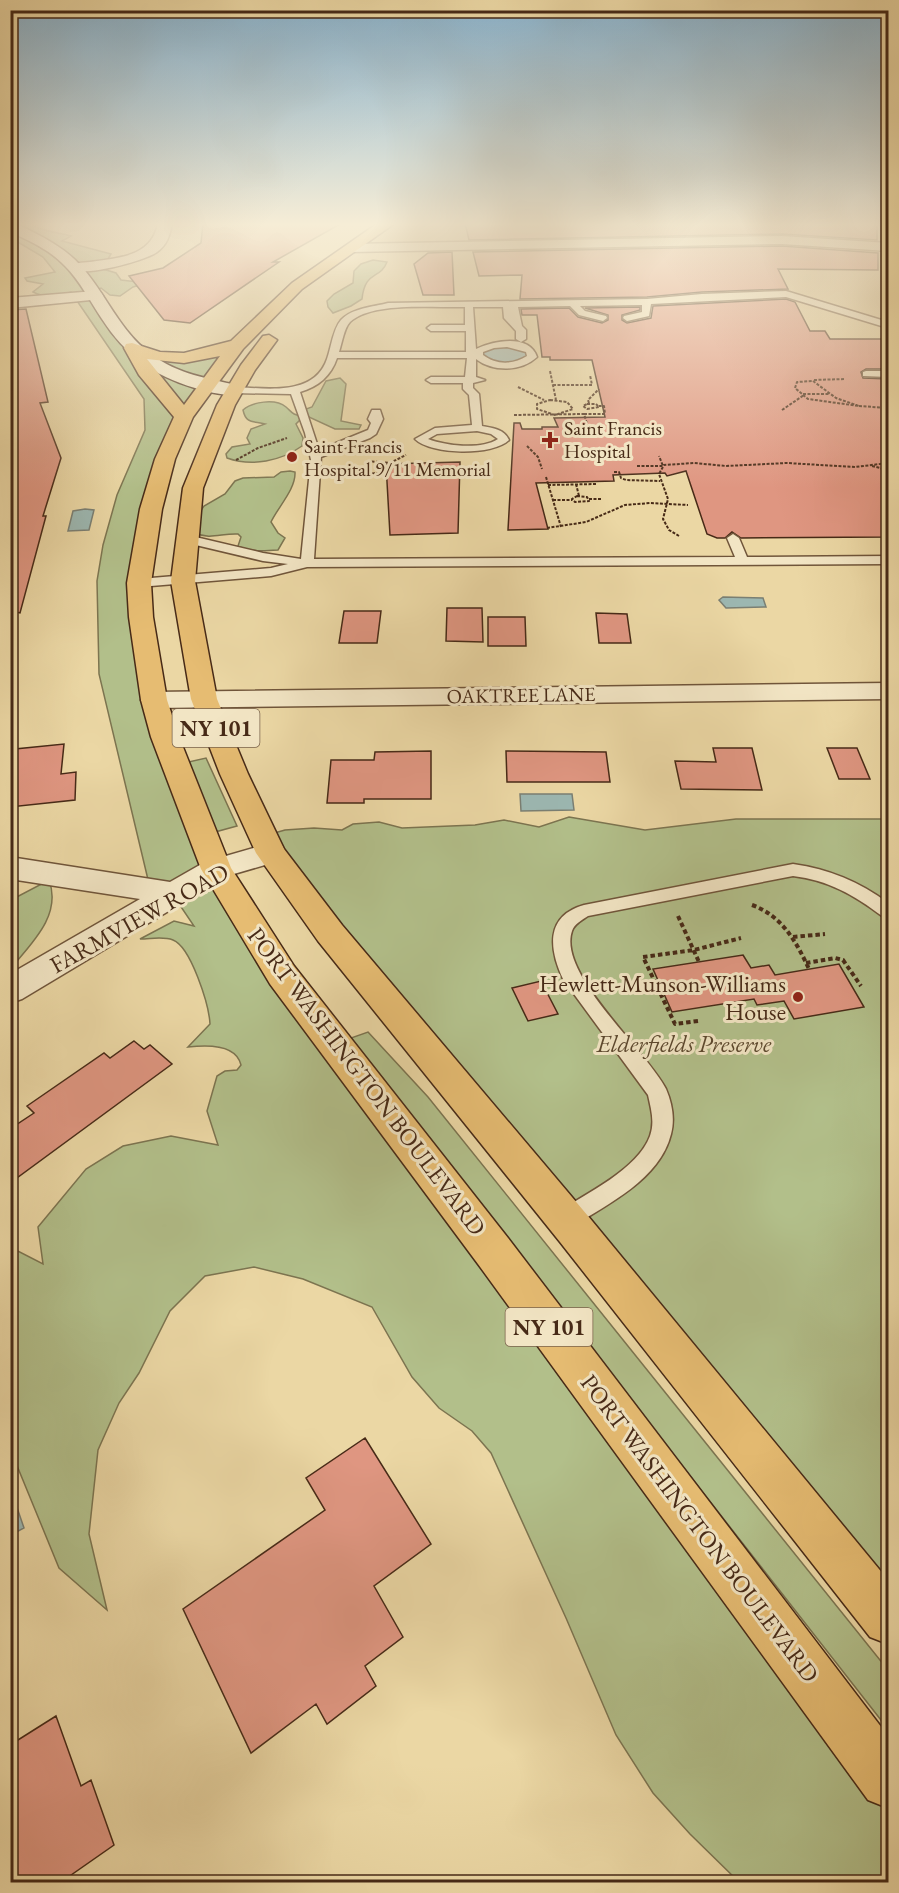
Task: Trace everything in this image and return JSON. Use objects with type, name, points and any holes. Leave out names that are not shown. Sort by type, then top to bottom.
[{"type":"main road","name":"PORT WASHINGTON BOULEVARD","points":[[271,311],[237,345],[184,417],[157,483],[139,583],[141,617],[153,700],[216,869],[282,975],[493,1251],[888,1780]]},
{"type":"main road","name":"NY 101","points":[[282,326],[262,347],[234,390],[220,417],[193,488],[183,581],[204,699],[234,774],[271,853],[330,933],[565,1219],[888,1619]]},
{"type":"main road","points":[[132,348],[154,358],[179,360],[237,345]]},
{"type":"main road","points":[[132,348],[145,371],[184,417]]},
{"type":"street","points":[[105,311],[132,348],[171,374],[206,387],[234,390]]},
{"type":"street","name":"OAKTREE LANE","points":[[153,700],[888,691]]},
{"type":"street","name":"FARMVIEW ROAD","points":[[10,990],[216,869],[271,853]]},
{"type":"street","points":[[10,868],[172,893]]},
{"type":"lane","points":[[234,390],[295,392],[306,387],[323,376],[334,355],[344,322],[357,313],[366,311]]},
{"type":"lane","points":[[469,311],[473,379],[468,389],[474,394],[477,428]]},
{"type":"lane","points":[[507,311],[508,318],[524,328],[530,311]]},
{"type":"lane","points":[[580,311],[582,314],[603,318]]},
{"type":"lane","points":[[841,311],[888,326]]},
{"type":"lane","points":[[582,314],[646,313]]},
{"type":"lane","points":[[627,318],[646,313]]},
{"type":"lane","points":[[431,325],[469,325]]},
{"type":"lane","points":[[334,355],[473,355],[489,363],[511,364],[529,359],[532,354],[521,346],[499,344],[481,348],[473,355]]},
{"type":"lane","points":[[866,374],[888,374]]},
{"type":"lane","points":[[431,380],[473,379]]},
{"type":"lane","points":[[295,392],[315,454],[307,563]]},
{"type":"lane","points":[[315,454],[366,436],[372,432],[375,422]]},
{"type":"lane","points":[[477,428],[494,431],[504,440],[496,446],[479,448],[429,444],[420,439],[435,431],[477,428]]},
{"type":"lane","points":[[733,538],[743,561]]},
{"type":"lane","points":[[187,539],[253,555],[307,563],[888,560]]},
{"type":"lane","points":[[139,583],[271,572],[307,563]]},
{"type":"lane","points":[[565,1219],[636,1171],[656,1148],[665,1120],[663,1105],[657,1092],[572,979],[564,962],[561,947],[565,924],[576,915],[779,871],[817,872],[849,886],[888,912]]},
{"type":"path","points":[[549,367],[556,400]]},
{"type":"path","points":[[553,385],[592,385],[590,375]]},
{"type":"path","points":[[846,379],[804,380],[797,382],[795,388],[808,399],[817,402],[888,408]]},
{"type":"path","points":[[804,380],[820,383],[842,402],[861,406]]},
{"type":"path","points":[[599,389],[584,407],[591,410],[599,406]]},
{"type":"path","points":[[782,410],[803,394],[831,394]]},
{"type":"path","points":[[544,400],[556,400],[567,402],[573,409],[568,413],[557,415],[540,412],[536,407],[544,400]]},
{"type":"path","points":[[509,415],[605,414],[604,406],[589,403]]},
{"type":"path","points":[[584,414],[588,427]]},
{"type":"path","points":[[230,464],[258,448],[292,437]]},
{"type":"path","points":[[526,445],[538,457],[542,469]]},
{"type":"path","points":[[387,462],[414,451]]},
{"type":"path","points":[[659,456],[663,466],[659,474],[660,480],[667,492],[664,524],[669,530],[683,538]]},
{"type":"path","points":[[637,466],[663,466],[676,463],[726,466],[787,463],[842,467],[888,463]]},
{"type":"path","points":[[870,465],[888,470]]},
{"type":"path","points":[[614,472],[619,472],[624,480],[660,480]]},
{"type":"path","points":[[354,474],[386,473]]},
{"type":"path","points":[[546,477],[561,527]]},
{"type":"path","points":[[576,484],[579,496]]},
{"type":"path","points":[[548,485],[597,484]]},
{"type":"path","points":[[572,500],[579,496],[602,499]]},
{"type":"path","points":[[553,500],[572,500],[583,503],[589,499]]},
{"type":"path","points":[[547,528],[586,522],[625,505],[644,503],[688,505]]},
{"type":"path","points":[[721,883],[734,897],[767,911],[793,937],[809,969]]},
{"type":"path","points":[[668,894],[699,962]]},
{"type":"path","points":[[793,937],[825,934]]},
{"type":"path","points":[[698,1021],[675,1024],[643,957],[694,950],[741,938]]},
{"type":"path","points":[[806,963],[835,958],[843,960],[861,986]]},
{"type":"green space","points":[[84,311],[106,311],[132,348],[170,360],[237,345],[165,459],[141,617],[216,869],[382,1106],[888,1781],[888,1882],[739,1882],[690,1834],[653,1793],[616,1735],[491,1453],[472,1431],[439,1408],[412,1377],[372,1307],[303,1279],[254,1267],[205,1276],[170,1311],[139,1373],[119,1403],[98,1450],[89,1534],[107,1610],[59,1568],[11,1451],[10,1247],[43,1264],[38,1227],[86,1169],[123,1146],[171,1136],[218,1145],[207,1111],[217,1076],[225,1071],[237,1070],[241,1065],[238,1058],[227,1049],[211,1046],[188,1047],[210,1024],[198,978],[186,953],[173,940],[140,939],[174,921],[194,926],[171,892],[150,888],[99,674],[97,581],[103,545],[117,495],[145,430],[144,399]]},
{"type":"green space","points":[[340,378],[346,384],[341,421],[361,425],[359,429],[335,429],[307,416],[296,424],[303,438],[302,446],[294,451],[266,461],[246,462],[227,458],[226,454],[232,447],[250,444],[247,438],[251,429],[265,424],[248,420],[243,410],[247,407],[270,402],[281,404],[294,414],[302,416],[306,409],[312,407],[326,381]]},
{"type":"green space","points":[[281,472],[295,472],[293,485],[271,522],[278,533],[285,538],[278,550],[257,551],[238,546],[241,537],[238,534],[211,536],[195,533],[195,519],[204,506],[225,494],[235,481],[243,478],[274,477]]},
{"type":"green space","points":[[206,758],[237,826],[215,832],[184,763]]},
{"type":"green space","name":"Elderfields Preserve","points":[[569,817],[645,830],[736,819],[888,819],[888,1619],[574,1229],[271,834],[285,830],[314,828],[342,830],[353,824],[379,822],[402,828],[475,825],[504,820],[539,827]]},
{"type":"green space","points":[[49,880],[52,905],[48,917],[36,938],[11,968],[11,900]]},
{"type":"green space","points":[[368,1032],[428,1097],[888,1670],[888,1729],[348,1039]]},
{"type":"water","points":[[505,346],[524,350],[527,356],[517,362],[498,363],[482,354],[486,349]]},
{"type":"water","points":[[94,510],[89,530],[68,531],[73,511]]},
{"type":"water","points":[[723,597],[763,598],[766,607],[726,608],[719,600]]},
{"type":"water","points":[[520,794],[572,794],[574,810],[521,811]]},
{"type":"water","points":[[10,1487],[24,1528],[11,1535],[10,1535]]},
{"type":"building","points":[[10,311],[27,311],[48,402],[40,403],[61,458],[43,516],[46,516],[20,613],[10,611]]},
{"type":"building","points":[[157,311],[207,311],[190,323],[164,320]]},
{"type":"building","points":[[521,311],[572,311],[578,317],[602,323],[608,320],[608,315],[596,311],[635,311],[622,315],[622,320],[627,323],[651,318],[652,311],[800,311],[810,331],[825,331],[830,339],[888,339],[888,369],[866,369],[861,372],[863,378],[888,379],[888,537],[741,538],[732,532],[725,538],[717,538],[707,534],[686,471],[667,476],[665,473],[613,475],[614,481],[536,483],[548,529],[508,530],[514,423],[520,423],[522,429],[542,429],[542,427],[558,427],[554,418],[605,417],[592,360],[550,360],[550,357],[542,357],[537,315],[522,315]]},
{"type":"building","points":[[460,462],[458,533],[390,535],[386,464]]},
{"type":"building","points":[[447,608],[482,608],[483,642],[446,641]]},
{"type":"building","points":[[344,611],[381,611],[377,643],[339,643]]},
{"type":"building","points":[[596,613],[627,614],[631,643],[599,643]]},
{"type":"building","points":[[488,617],[525,617],[526,646],[488,646]]},
{"type":"building","points":[[64,744],[61,774],[76,772],[75,800],[10,807],[10,776],[15,749]]},
{"type":"building","points":[[713,748],[752,748],[762,790],[681,789],[675,761],[716,762]]},
{"type":"building","points":[[827,748],[857,748],[870,779],[839,779]]},
{"type":"building","points":[[431,751],[431,799],[364,799],[364,803],[327,803],[331,760],[374,760],[375,752]]},
{"type":"building","points":[[506,751],[606,752],[610,782],[507,782]]},
{"type":"building","points":[[743,955],[751,968],[769,965],[775,975],[839,964],[864,1007],[794,1019],[784,1001],[757,1005],[754,999],[672,1012],[653,969]]},
{"type":"building","points":[[541,981],[558,1014],[528,1021],[512,988]]},
{"type":"building","points":[[134,1041],[144,1049],[150,1045],[172,1064],[10,1183],[10,1129],[34,1113],[27,1106],[104,1053],[110,1058]]},
{"type":"building","points":[[365,1438],[431,1544],[374,1586],[403,1637],[365,1666],[376,1686],[327,1724],[316,1704],[251,1753],[183,1609],[325,1510],[306,1478]]},
{"type":"building","points":[[56,1716],[81,1786],[91,1780],[114,1845],[61,1882],[10,1882],[10,1745]]},
{"type":"place","name":"Saint Francis Hospital","points":[[550,440]]},
{"type":"place","name":"Saint Francis Hospital 9/11 Memorial","points":[[292,457]]},
{"type":"place","name":"Hewlett-Munson-Williams House","points":[[798,997]]}]
